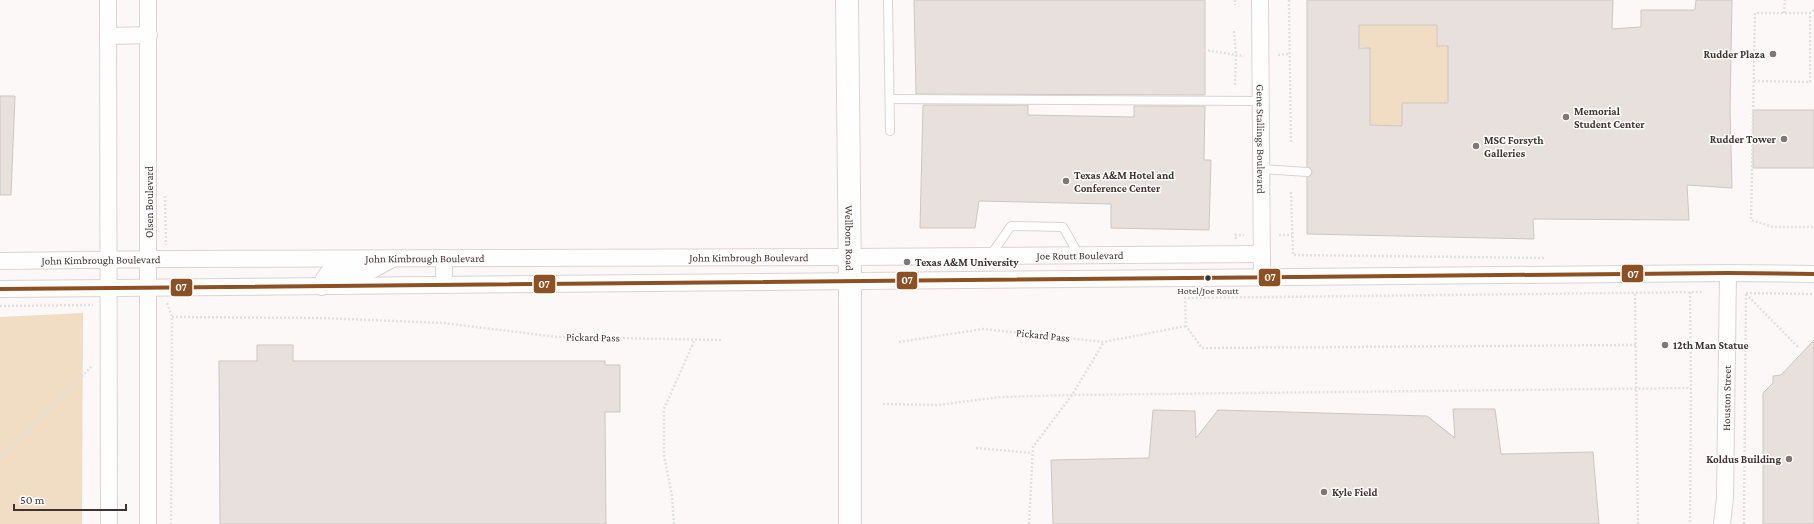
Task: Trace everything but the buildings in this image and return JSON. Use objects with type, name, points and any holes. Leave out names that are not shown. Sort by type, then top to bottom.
[{"type":"main road","name":"Wellborn Road","points":[[847,0],[850,257],[850,524]]},
{"type":"street","points":[[108,0],[109,524]]},
{"type":"street","name":"Olsen Boulevard","points":[[148,0],[148,524]]},
{"type":"street","name":"Gene Stallings Boulevard","points":[[1260,0],[1262,278]]},
{"type":"street","points":[[108,36],[149,35]]},
{"type":"street","name":"Joe Routt Boulevard","points":[[850,257],[1262,254]]},
{"type":"street","points":[[1079,255],[1080,280]]},
{"type":"street","points":[[989,280],[990,256]]},
{"type":"street","name":"John Kimbrough Boulevard","points":[[0,261],[149,259],[850,257]]},
{"type":"street","points":[[322,287],[324,279],[328,273],[372,270],[393,258]]},
{"type":"street","points":[[444,258],[444,285]]},
{"type":"street","points":[[0,289],[1728,273],[1814,274]]},
{"type":"street","name":"Houston Street","points":[[1722,524],[1725,498],[1728,273]]},
{"type":"lane","points":[[888,0],[890,131]]},
{"type":"lane","points":[[890,99],[1261,101]]},
{"type":"lane","points":[[1261,169],[1307,172]]},
{"type":"lane","points":[[990,256],[1011,226],[1063,227],[1079,255]]},
{"type":"path","points":[[1235,0],[1235,5]]},
{"type":"path","points":[[1289,0],[1288,54],[1291,144]]},
{"type":"path","points":[[1784,13],[1785,0]]},
{"type":"path","points":[[1814,10],[1810,13],[1755,13],[1751,220],[1773,226],[1814,227]]},
{"type":"path","points":[[1754,81],[1810,82],[1810,13]]},
{"type":"path","points":[[1234,31],[1236,54],[1235,85]]},
{"type":"path","points":[[1204,50],[1244,56]]},
{"type":"path","points":[[1278,55],[1288,54]]},
{"type":"path","points":[[1291,192],[1293,255],[1552,258]]},
{"type":"path","points":[[1236,235],[1244,235]]},
{"type":"path","points":[[1279,235],[1292,235]]},
{"type":"path","points":[[1690,292],[1690,524]]},
{"type":"path","points":[[1636,345],[1202,348],[1186,326],[1185,298],[1635,294],[1704,292]]},
{"type":"path","points":[[1746,293],[1814,294]]},
{"type":"path","points":[[1746,293],[1798,347]]},
{"type":"path","points":[[1744,524],[1746,293]]},
{"type":"path","points":[[1635,294],[1638,524]]},
{"type":"path","points":[[167,303],[172,317],[171,524]]},
{"type":"path","points":[[0,306],[98,305]]},
{"type":"path","name":"Pickard Pass","points":[[172,317],[322,318],[466,325],[558,336],[721,340]]},
{"type":"path","name":"Pickard Pass","points":[[899,342],[983,329],[1104,342],[1186,326]]},
{"type":"path","points":[[674,524],[672,496],[664,455],[664,409],[695,339]]},
{"type":"path","points":[[1030,524],[1033,447],[1072,395],[1104,342]]},
{"type":"path","points":[[0,459],[94,364]]},
{"type":"path","points":[[883,404],[938,405],[1001,397],[1072,395],[1691,388]]},
{"type":"path","points":[[976,448],[1032,453]]},
{"type":"shaded area","points":[[1359,25],[1437,25],[1437,46],[1448,46],[1448,103],[1402,103],[1402,126],[1370,125],[1370,48],[1359,47]]},
{"type":"shaded area","points":[[83,313],[82,524],[0,524],[0,317]]},
{"type":"transit line","name":"07","points":[[0,289],[1728,273],[1814,274]]},
{"type":"place","name":"Rudder Plaza","points":[[1773,54]]},
{"type":"place","name":"Memorial Student Center","points":[[1566,117]]},
{"type":"place","name":"Rudder Tower","points":[[1784,139]]},
{"type":"place","name":"MSC Forsyth Galleries","points":[[1476,146]]},
{"type":"place","name":"Texas A&M Hotel and Conference Center","points":[[1066,181]]},
{"type":"place","name":"Texas A&M University","points":[[907,262]]},
{"type":"place","name":"Hotel/Joe Routt","points":[[1208,278]]},
{"type":"place","name":"12th Man Statue","points":[[1665,345]]},
{"type":"place","name":"Koldus Building","points":[[1789,459]]},
{"type":"place","name":"Kyle Field","points":[[1324,492]]}]
